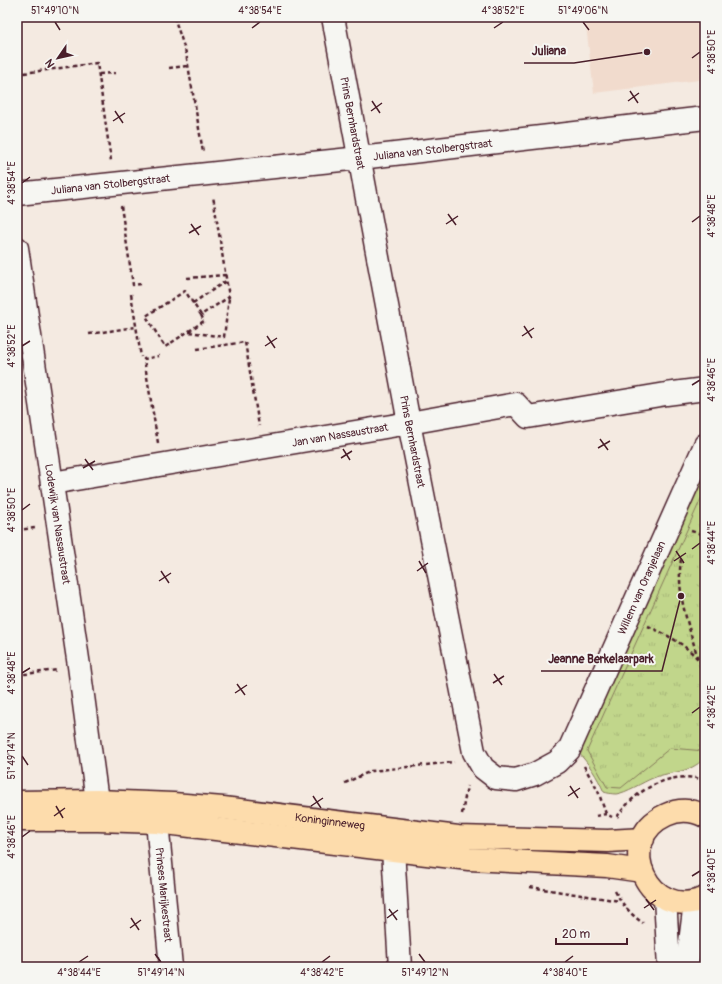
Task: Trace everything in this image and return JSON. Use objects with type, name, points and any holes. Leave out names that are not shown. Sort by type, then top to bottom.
[{"type":"main road","name":"Koninginneweg","points":[[17,802],[97,801],[173,804],[222,808],[458,837],[601,841],[643,840]]},
{"type":"main road","points":[[700,900],[680,902],[665,898],[651,887],[642,871],[639,855],[643,840],[649,829],[657,820],[672,813],[688,811],[704,815]]},
{"type":"main road","name":"Koninginneweg","points":[[17,820],[156,822],[394,849],[468,859],[600,866],[642,871]]},
{"type":"street","name":"Prins Bernhardstraat","points":[[333,17],[474,752],[483,768],[496,778],[516,780],[535,774],[558,762],[569,750]]},
{"type":"street","name":"Juliana van Stolbergstraat","points":[[17,194],[360,158],[705,118]]},
{"type":"street","name":"Lodewijk van Nassaustraat","points":[[17,248],[79,666],[97,801]]},
{"type":"street","name":"Jan van Nassaustraat","points":[[52,483],[410,424],[516,404],[528,417],[666,394],[702,394]]},
{"type":"street","name":"Willem van Oranjelaan","points":[[569,750],[705,444]]},
{"type":"street","name":"Prinses Marijkestraat","points":[[156,822],[171,967]]},
{"type":"street","points":[[394,849],[400,967]]},
{"type":"street","points":[[665,898],[669,967]]},
{"type":"street","points":[[687,967],[700,900]]},
{"type":"path","points":[[174,17],[186,53],[229,297],[224,336],[188,332]]},
{"type":"path","points":[[17,74],[97,63],[133,285],[141,284]]},
{"type":"path","points":[[168,68],[188,66]]},
{"type":"path","points":[[99,74],[115,73]]},
{"type":"path","points":[[187,278],[226,275]]},
{"type":"path","points":[[193,303],[226,281]]},
{"type":"path","points":[[185,291],[201,315],[204,321],[165,347],[146,316],[185,291]]},
{"type":"path","points":[[131,294],[141,357]]},
{"type":"path","points":[[201,315],[229,297]]},
{"type":"path","points":[[89,334],[136,327]]},
{"type":"path","points":[[197,349],[245,342],[262,448]]},
{"type":"path","points":[[160,356],[144,359],[162,465]]},
{"type":"path","points":[[705,535],[705,542]]},
{"type":"path","points":[[681,556],[679,571],[684,614],[698,659]]},
{"type":"path","points":[[628,616],[668,636],[686,647],[705,667]]},
{"type":"path","points":[[17,676],[79,666]]},
{"type":"path","points":[[569,750],[584,764],[598,791],[606,814]]},
{"type":"path","points":[[346,783],[371,771],[452,763],[474,752]]},
{"type":"path","points":[[616,819],[624,807],[634,797],[646,788],[659,782],[673,778],[704,779]]},
{"type":"path","points":[[620,901],[638,920],[649,926]]},
{"type":"shaded area","points":[[585,17],[699,17],[705,46],[705,59],[699,80],[594,93]]},
{"type":"green space","points":[[705,470],[705,758],[686,770],[653,778],[629,790],[614,794],[604,792],[592,770],[577,751]]},
{"type":"green space","points":[[705,490],[705,751],[670,748],[621,788],[607,787],[587,751]]},
{"type":"place","name":"Juliana","points":[[647,52]]},
{"type":"place","name":"Jeanne Berkelaarpark","points":[[681,596]]}]
